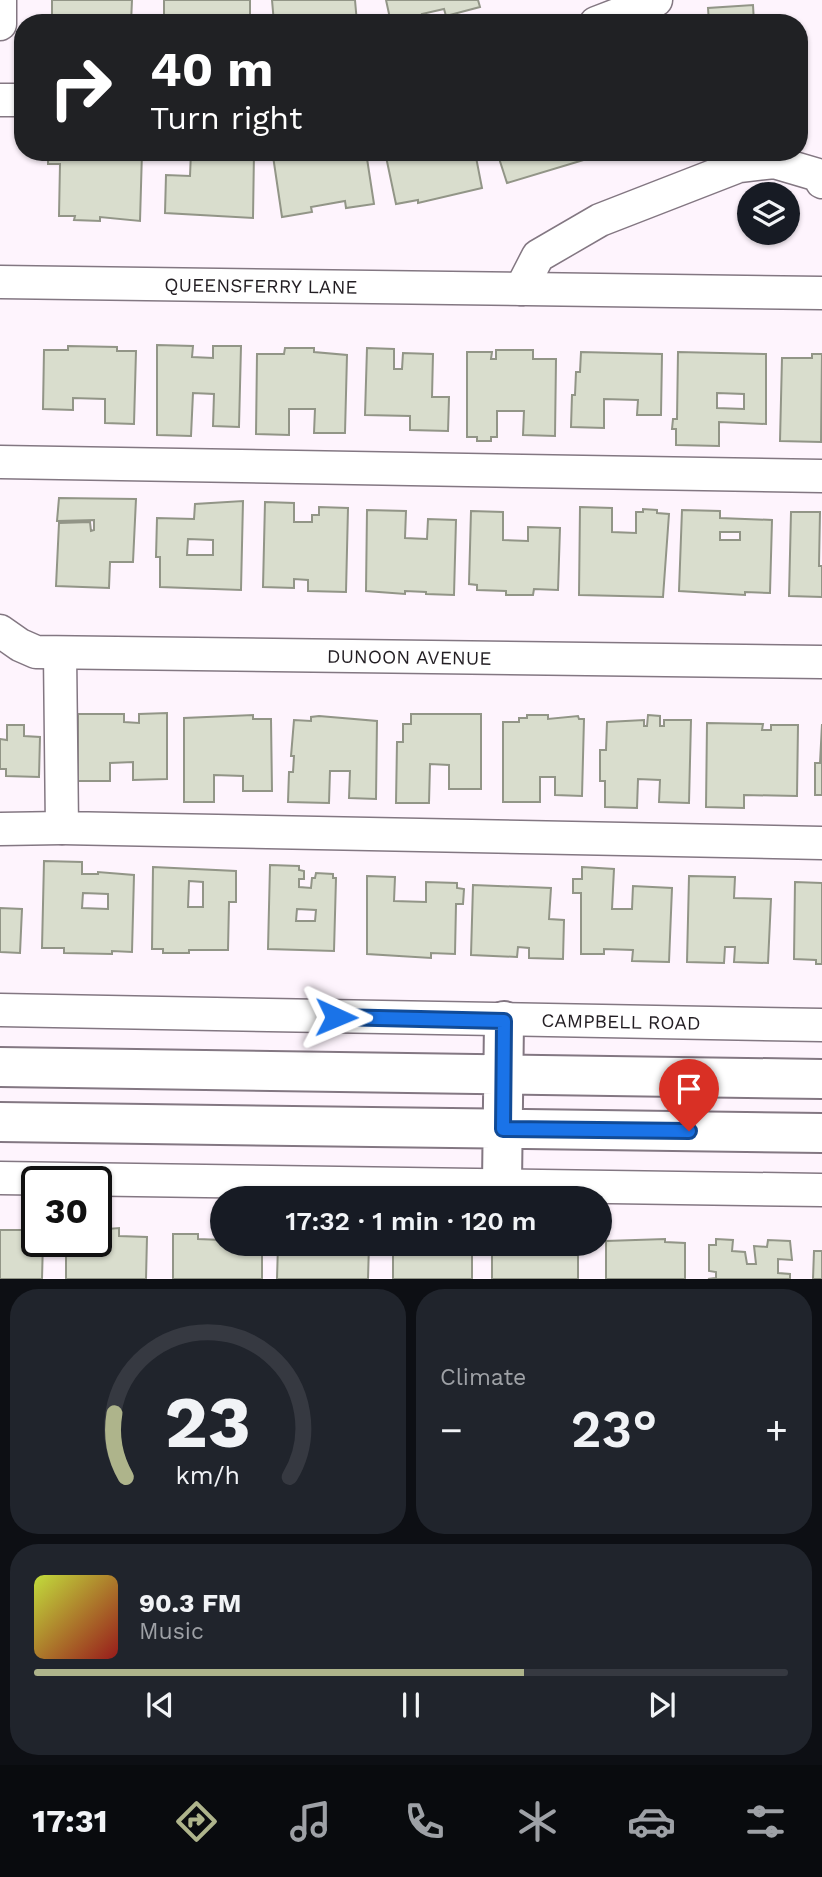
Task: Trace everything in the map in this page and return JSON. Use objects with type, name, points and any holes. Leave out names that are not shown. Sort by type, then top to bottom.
[{"type":"main road","points":[[502,1183],[504,1021]]},
{"type":"main road","points":[[0,1067],[822,1079]]},
{"type":"main road","points":[[0,1122],[822,1133]]},
{"type":"street","points":[[0,24],[1,0]]},
{"type":"street","points":[[619,14],[656,0]]},
{"type":"street","points":[[521,289],[538,256],[600,220],[739,166],[774,162],[818,176],[822,182]]},
{"type":"street","name":"QUEENSFERRY LANE","points":[[0,282],[822,293]]},
{"type":"street","points":[[0,462],[822,476]]},
{"type":"street","name":"DUNOON AVENUE","points":[[1,633],[36,652],[60,653],[822,662]]},
{"type":"street","points":[[60,653],[62,828]]},
{"type":"street","points":[[0,829],[822,843]]},
{"type":"street","name":"CAMPBELL ROAD","points":[[0,1010],[822,1025]]},
{"type":"street","points":[[0,1178],[502,1183],[822,1190]]},
{"type":"building","points":[[52,0],[132,0],[131,14],[52,14]]},
{"type":"building","points":[[164,0],[250,0],[250,14],[164,14]]},
{"type":"building","points":[[272,0],[355,0],[356,14],[273,14]]},
{"type":"building","points":[[386,0],[478,0],[480,7],[454,14],[445,14],[444,9],[422,14],[389,14]]},
{"type":"building","points":[[753,5],[754,14],[708,14],[708,8]]},
{"type":"building","points":[[48,161],[142,161],[140,221],[100,217],[100,221],[74,220],[75,216],[59,216],[60,164],[48,164]]},
{"type":"building","points":[[191,161],[254,161],[253,218],[165,213],[166,175],[190,176]]},
{"type":"building","points":[[274,161],[367,161],[374,204],[346,208],[345,201],[311,207],[312,212],[282,217]]},
{"type":"building","points":[[387,161],[477,161],[482,188],[418,203],[418,200],[396,204]]},
{"type":"building","points":[[500,161],[580,161],[507,183]]},
{"type":"building","points":[[157,345],[193,346],[192,357],[213,358],[213,346],[241,346],[239,427],[213,426],[214,394],[193,393],[191,436],[157,435]]},
{"type":"building","points":[[68,346],[117,347],[117,351],[136,351],[134,424],[105,423],[105,399],[73,398],[73,410],[43,409],[44,350],[68,350]]},
{"type":"building","points":[[285,348],[314,348],[314,352],[347,355],[345,433],[314,433],[315,409],[289,409],[289,435],[256,434],[257,354],[284,354]]},
{"type":"building","points":[[367,348],[394,349],[394,369],[402,369],[403,353],[433,354],[432,397],[449,397],[448,431],[410,430],[410,416],[365,415]]},
{"type":"building","points":[[496,350],[533,350],[533,359],[556,359],[555,436],[523,435],[524,411],[497,411],[497,437],[491,437],[491,441],[477,441],[477,437],[467,437],[467,352],[492,352],[491,359],[496,359]]},
{"type":"building","points":[[581,352],[662,354],[661,415],[637,415],[638,400],[604,399],[604,428],[571,427],[572,395],[575,395],[576,372],[580,372]]},
{"type":"building","points":[[678,352],[766,354],[766,424],[719,422],[719,446],[676,445],[676,429],[672,429],[673,419],[677,419]],"holes":[[[717,393],[744,394],[744,409],[717,408]]]},
{"type":"building","points":[[812,354],[822,354],[821,442],[780,441],[782,358],[812,358]]},
{"type":"building","points":[[59,498],[136,499],[133,562],[110,562],[109,588],[56,586],[59,523],[90,522],[91,531],[94,530],[94,520],[57,521]]},
{"type":"building","points":[[243,501],[241,590],[160,587],[160,557],[156,557],[157,518],[194,519],[195,504]],"holes":[[[188,539],[213,540],[213,555],[187,555]]]},
{"type":"building","points":[[265,502],[294,503],[294,522],[312,522],[312,515],[319,515],[319,507],[348,508],[346,592],[308,591],[308,580],[294,579],[294,588],[263,587]]},
{"type":"building","points":[[580,507],[612,508],[612,532],[636,533],[636,512],[643,512],[643,509],[669,514],[663,597],[579,595]]},
{"type":"building","points":[[367,510],[406,511],[405,538],[427,539],[428,519],[456,520],[454,595],[366,591]]},
{"type":"building","points":[[682,510],[720,511],[720,518],[772,520],[770,593],[745,592],[745,595],[679,591]],"holes":[[[720,532],[740,532],[740,540],[720,540]]]},
{"type":"building","points":[[471,511],[503,512],[503,540],[528,541],[528,527],[560,528],[558,590],[534,589],[533,595],[506,595],[506,591],[477,590],[477,585],[469,584]]},
{"type":"building","points":[[791,512],[820,512],[819,566],[822,566],[822,597],[789,596]]},
{"type":"building","points":[[167,713],[167,779],[133,780],[133,762],[110,763],[110,781],[78,781],[78,714],[124,714],[124,722],[139,723],[139,714]]},
{"type":"building","points":[[411,714],[481,714],[481,789],[449,789],[449,765],[430,764],[429,803],[396,803],[397,742],[403,742],[403,724],[411,724]]},
{"type":"building","points":[[253,715],[253,719],[271,719],[272,791],[243,791],[243,776],[214,775],[214,802],[184,802],[184,718]]},
{"type":"building","points":[[527,715],[548,715],[548,719],[578,716],[579,719],[584,719],[582,796],[555,795],[555,777],[540,777],[540,802],[503,802],[503,722],[519,722],[519,718],[527,718]]},
{"type":"building","points":[[648,715],[660,716],[660,726],[664,726],[664,720],[691,720],[689,803],[659,802],[660,780],[638,779],[637,808],[605,807],[605,781],[600,781],[600,750],[606,750],[607,722],[644,720],[644,726],[647,726]]},
{"type":"building","points":[[311,717],[377,721],[376,799],[349,798],[350,771],[330,771],[329,803],[288,802],[289,772],[293,772],[294,756],[291,756],[294,720],[311,721]]},
{"type":"building","points":[[707,723],[763,724],[762,730],[771,730],[771,725],[798,725],[797,796],[744,795],[744,808],[706,807]]},
{"type":"building","points":[[822,724],[822,795],[815,795],[815,763],[820,763]]},
{"type":"building","points":[[7,725],[24,725],[24,736],[40,737],[39,777],[6,776],[6,769],[0,769],[0,739],[7,740]]},
{"type":"building","points":[[44,861],[82,862],[82,874],[98,872],[134,875],[132,952],[64,953],[64,948],[42,948]],"holes":[[[83,893],[108,894],[108,909],[82,908]]]},
{"type":"building","points":[[270,865],[299,866],[299,870],[304,871],[304,879],[299,879],[299,887],[311,888],[312,878],[315,878],[316,873],[333,874],[333,878],[336,878],[334,951],[268,949]],"holes":[[[297,909],[316,910],[315,921],[296,921]]]},
{"type":"building","points":[[153,867],[236,871],[236,902],[229,902],[228,950],[163,953],[163,949],[152,949]],"holes":[[[189,881],[203,882],[203,907],[188,907]]]},
{"type":"building","points":[[582,867],[614,869],[612,909],[632,909],[633,886],[672,888],[669,962],[632,961],[633,950],[604,949],[604,954],[581,954],[581,893],[573,893],[573,879],[582,879]]},
{"type":"building","points":[[367,876],[395,877],[394,901],[426,902],[426,882],[457,883],[457,888],[464,889],[463,904],[456,904],[455,954],[431,953],[431,958],[367,954]]},
{"type":"building","points":[[689,876],[735,877],[734,898],[771,899],[768,963],[734,962],[735,947],[725,947],[724,963],[687,962]]},
{"type":"building","points":[[795,882],[822,883],[822,964],[816,964],[816,960],[794,959]]},
{"type":"building","points":[[473,885],[551,888],[549,919],[564,920],[563,959],[529,958],[529,948],[518,947],[517,957],[471,955]]},
{"type":"building","points":[[0,908],[22,909],[20,953],[0,952]]},
{"type":"building","points":[[119,1228],[119,1236],[147,1237],[146,1279],[66,1279],[66,1257],[112,1257],[112,1229]]},
{"type":"building","points":[[0,1230],[21,1230],[21,1257],[43,1257],[42,1279],[0,1279]]},
{"type":"building","points":[[173,1234],[198,1234],[198,1239],[210,1240],[210,1256],[262,1256],[262,1279],[173,1279]]},
{"type":"building","points":[[665,1239],[665,1242],[685,1243],[685,1279],[606,1279],[606,1256],[612,1256],[612,1241]]},
{"type":"building","points":[[716,1239],[733,1240],[732,1251],[745,1252],[747,1264],[756,1264],[754,1246],[767,1247],[768,1240],[790,1241],[792,1260],[778,1259],[778,1273],[790,1274],[790,1279],[708,1279],[716,1278],[716,1272],[709,1271],[709,1245],[716,1245]]},
{"type":"building","points":[[814,1251],[822,1251],[822,1279],[813,1279]]},
{"type":"building","points":[[278,1256],[369,1256],[368,1279],[277,1279]]},
{"type":"building","points":[[393,1256],[472,1256],[472,1279],[393,1279]]},
{"type":"building","points":[[492,1256],[578,1256],[578,1279],[492,1279]]},
{"type":"route","points":[[336,1017],[504,1021],[503,1129],[689,1131]]}]
